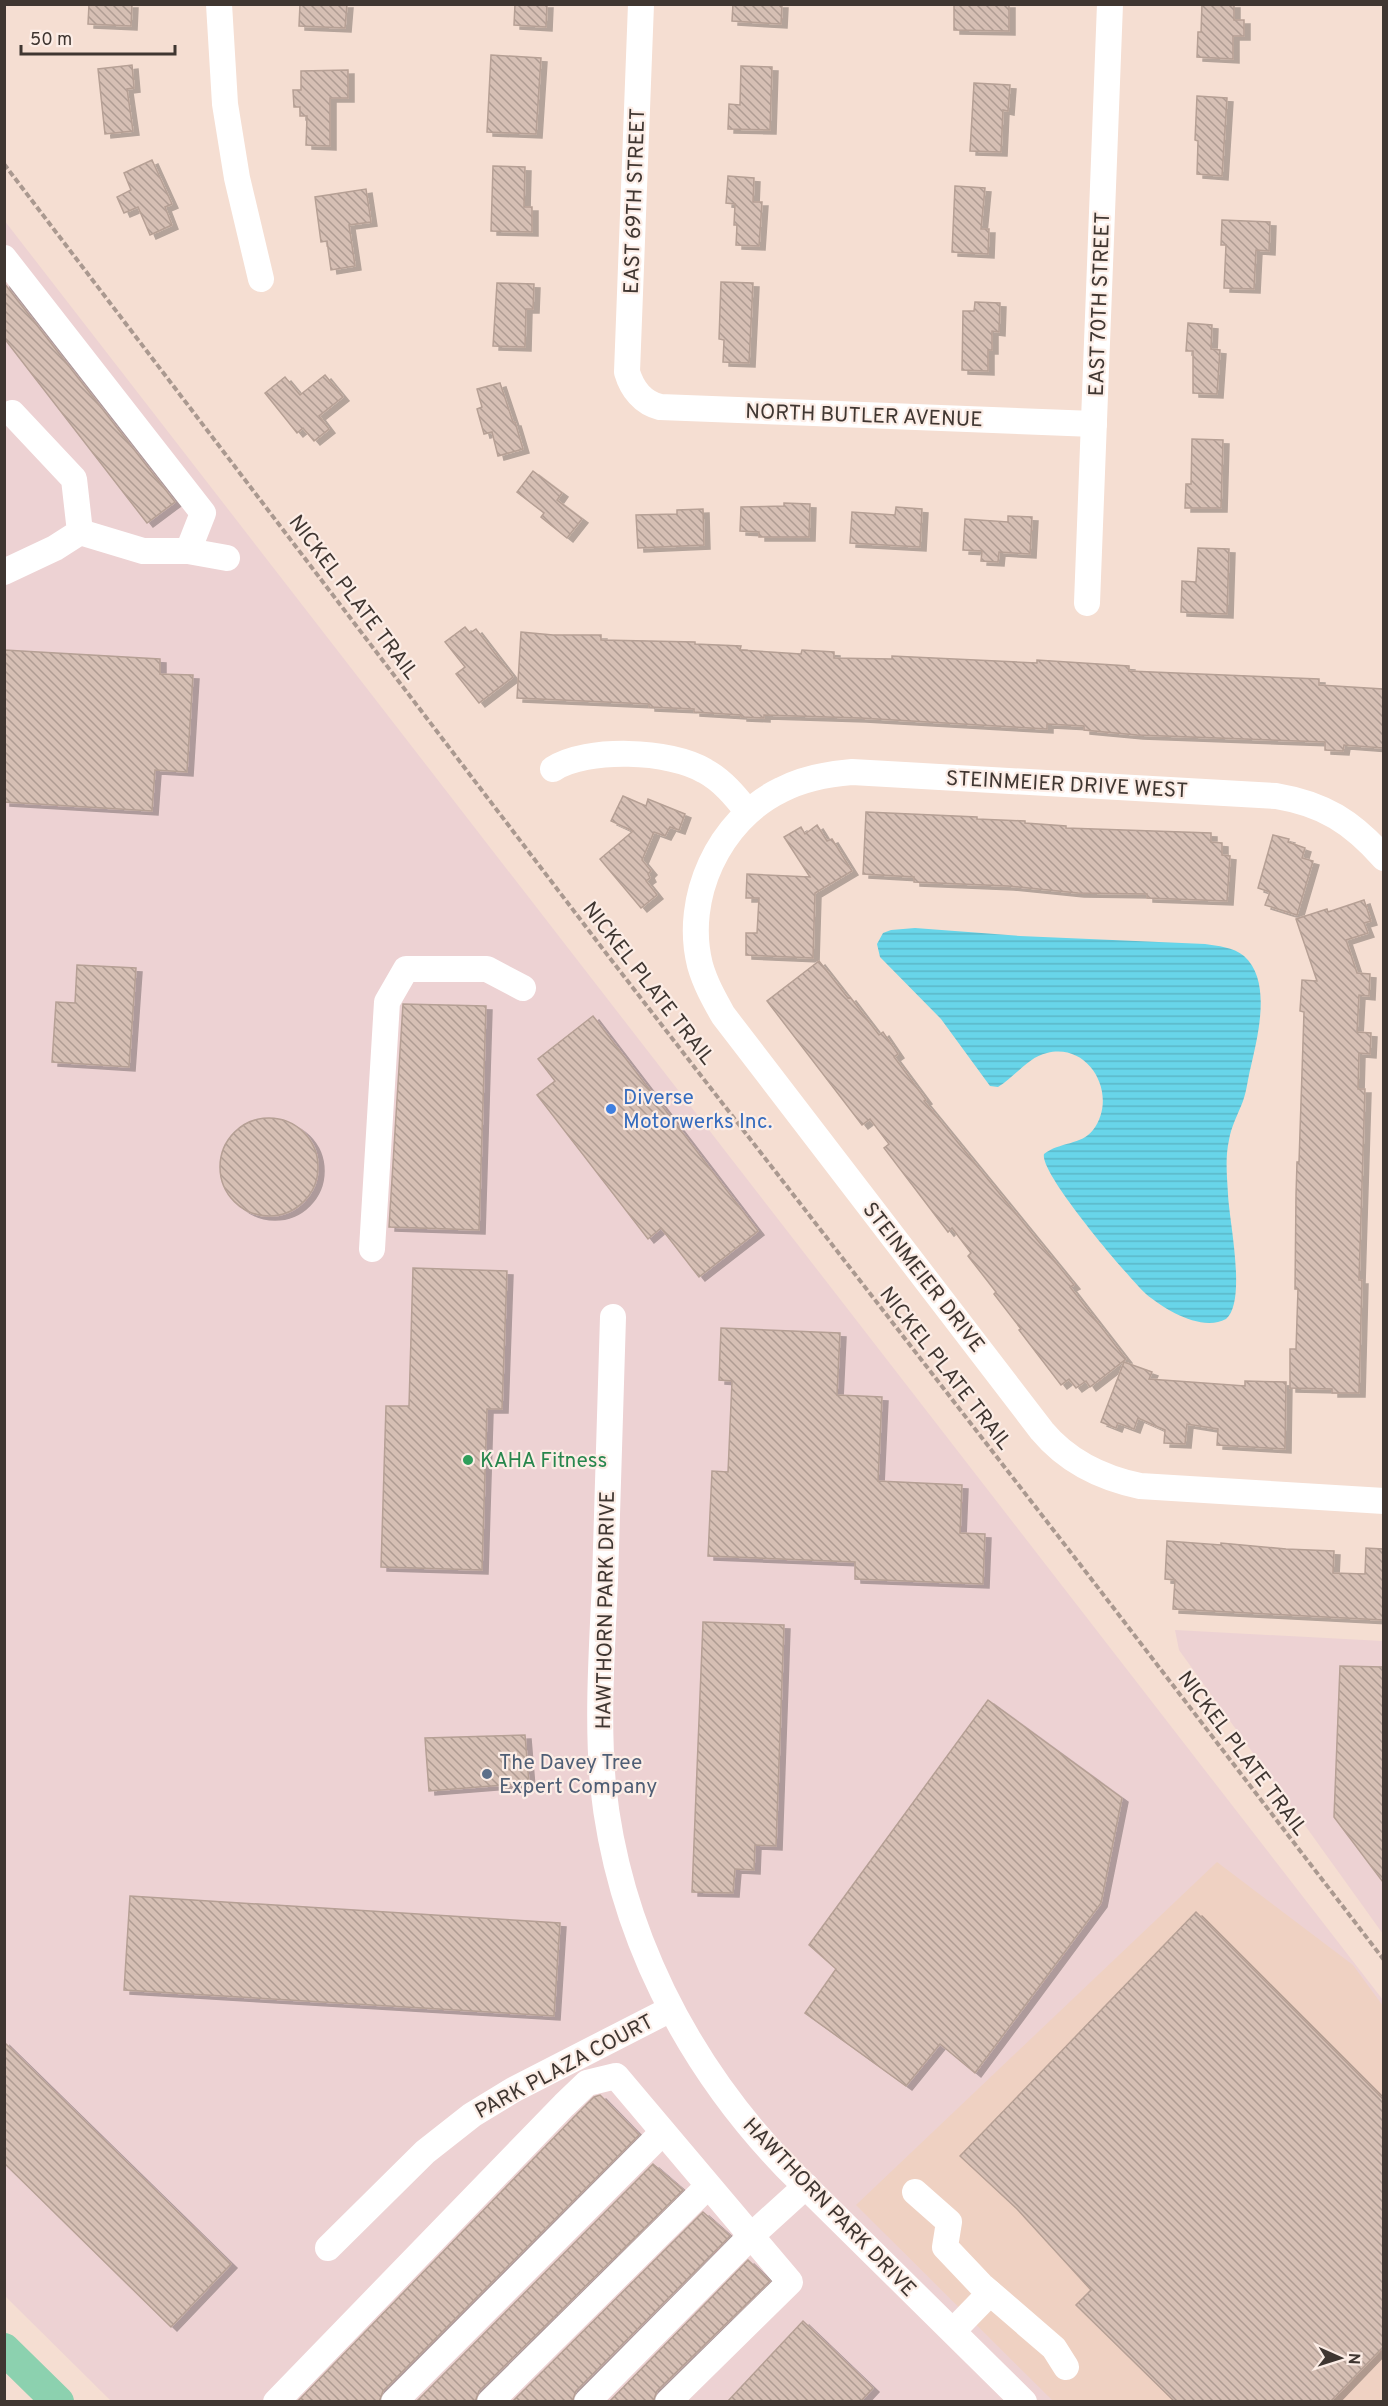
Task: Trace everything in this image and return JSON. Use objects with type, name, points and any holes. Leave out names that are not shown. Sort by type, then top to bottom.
[{"type":"main road","points":[[4,2349],[58,2402]]},
{"type":"street","points":[[219,4],[221,66],[226,115],[237,178],[261,279]]},
{"type":"street","name":"EAST 69TH STREET","points":[[638,394],[627,372],[641,4]]},
{"type":"street","name":"EAST 70TH STREET","points":[[1087,603],[1110,4]]},
{"type":"street","points":[[4,258],[203,513],[188,551]]},
{"type":"street","name":"NORTH BUTLER AVENUE","points":[[638,394],[647,401],[660,406],[1094,424]]},
{"type":"street","points":[[12,413],[74,479],[80,532]]},
{"type":"street","points":[[4,572],[55,548],[80,532],[143,551],[188,551],[227,558]]},
{"type":"street","points":[[553,769],[574,759],[590,755],[669,758],[707,772],[731,791],[748,812]]},
{"type":"street","name":"STEINMEIER DRIVE WEST","points":[[748,812],[778,791],[796,783],[824,775],[852,772],[1267,795],[1296,799],[1332,813],[1357,830],[1381,856]]},
{"type":"street","name":"STEINMEIER DRIVE","points":[[748,812],[726,836],[716,852],[701,887],[696,925],[700,963],[709,990],[723,1016],[1048,1438],[1086,1467],[1111,1479],[1140,1486],[1383,1501]]},
{"type":"street","points":[[372,1249],[387,1002],[406,969],[487,969],[523,988]]},
{"type":"street","name":"HAWTHORN PARK DRIVE","points":[[613,1317],[601,1699],[603,1784],[623,1888],[643,1952],[696,2053],[734,2108],[780,2161],[1024,2402]]},
{"type":"street","name":"PARK PLAZA COURT","points":[[327,2248],[424,2152],[472,2115],[513,2090],[671,2009]]},
{"type":"street","points":[[276,2402],[586,2084],[616,2076],[790,2282],[668,2402]]},
{"type":"street","points":[[394,2402],[663,2132]]},
{"type":"street","points":[[490,2402],[708,2186]]},
{"type":"street","points":[[588,2402],[751,2236],[806,2186]]},
{"type":"street","points":[[915,2192],[949,2222],[945,2247],[990,2293],[1054,2348],[1066,2367]]},
{"type":"street","points":[[953,2331],[990,2293]]},
{"type":"path","name":"NICKEL PLATE TRAIL","points":[[4,164],[609,957],[1079,1563],[1383,1960]]},
{"type":"shaded area","points":[[4,220],[1383,2000],[1383,2401],[111,2401],[5,2296]]},
{"type":"shaded area","points":[[1175,1630],[1383,1641],[1383,1934],[1179,1650]]},
{"type":"shaded area","points":[[1217,1862],[1353,1965],[1383,2006],[1383,2401],[1053,2401],[856,2205]]},
{"type":"water","points":[[915,928],[1020,936],[1205,944],[1235,951],[1244,956],[1253,967],[1258,979],[1261,1009],[1257,1039],[1246,1092],[1231,1130],[1227,1154],[1228,1194],[1236,1279],[1232,1310],[1226,1319],[1206,1323],[1195,1321],[1163,1306],[1136,1284],[1086,1225],[1055,1182],[1046,1165],[1044,1154],[1056,1147],[1077,1141],[1093,1130],[1100,1116],[1103,1102],[1096,1075],[1076,1056],[1062,1052],[1047,1053],[1028,1063],[998,1087],[990,1086],[941,1019],[880,957],[877,944],[883,933]]},
{"type":"building","points":[[89,4],[132,4],[131,26],[88,24]]},
{"type":"building","points":[[300,4],[347,4],[345,28],[299,26]]},
{"type":"building","points":[[515,4],[547,4],[546,27],[514,25]]},
{"type":"building","points":[[733,4],[782,4],[781,24],[732,21]]},
{"type":"building","points":[[954,4],[1009,4],[1009,31],[954,30]]},
{"type":"building","points":[[1202,4],[1234,4],[1234,20],[1244,20],[1244,36],[1233,36],[1233,59],[1197,57]]},
{"type":"building","points":[[491,55],[541,58],[536,134],[487,132]]},
{"type":"building","points":[[132,65],[134,88],[127,89],[133,131],[105,134],[98,69]]},
{"type":"building","points":[[741,66],[772,67],[770,130],[728,129],[729,104],[740,105]]},
{"type":"building","points":[[348,70],[348,98],[330,98],[330,146],[306,145],[307,116],[300,116],[300,107],[294,107],[293,90],[301,90],[301,71]]},
{"type":"building","points":[[974,83],[1010,85],[1008,111],[1003,110],[1001,152],[970,151]]},
{"type":"building","points":[[1197,96],[1227,98],[1222,176],[1197,174],[1198,141],[1195,140]]},
{"type":"building","points":[[152,160],[172,204],[165,207],[172,225],[150,235],[138,207],[124,213],[117,197],[131,190],[124,173]]},
{"type":"building","points":[[493,166],[525,167],[524,207],[532,207],[532,232],[491,231]]},
{"type":"building","points":[[728,176],[754,178],[753,202],[762,202],[759,246],[736,245],[735,204],[726,203]]},
{"type":"building","points":[[955,186],[985,188],[981,229],[989,229],[988,254],[952,252]]},
{"type":"building","points":[[366,189],[371,222],[349,225],[355,266],[331,270],[327,241],[321,242],[315,197]]},
{"type":"building","points":[[1222,220],[1270,222],[1269,251],[1256,250],[1254,289],[1224,288],[1226,245],[1221,245]]},
{"type":"building","points":[[721,282],[753,283],[749,363],[723,362],[724,340],[719,339]]},
{"type":"building","points":[[4,283],[175,502],[147,523],[4,338]]},
{"type":"building","points":[[497,283],[534,284],[533,309],[526,309],[525,347],[493,346]]},
{"type":"building","points":[[975,302],[1000,303],[999,332],[992,331],[992,350],[988,350],[988,371],[962,370],[963,311],[974,311]]},
{"type":"building","points":[[1188,323],[1212,325],[1211,349],[1220,350],[1217,394],[1193,393],[1193,351],[1186,351]]},
{"type":"building","points":[[325,375],[343,397],[319,416],[329,429],[314,441],[303,428],[297,433],[265,393],[285,377],[300,395]]},
{"type":"building","points":[[500,383],[523,449],[498,456],[492,432],[484,434],[477,409],[482,407],[477,389]]},
{"type":"building","points":[[1192,439],[1223,440],[1221,508],[1185,508],[1186,484],[1191,484]]},
{"type":"building","points":[[533,471],[562,493],[557,500],[582,519],[567,538],[541,517],[544,513],[517,492]]},
{"type":"building","points":[[784,503],[810,504],[809,537],[759,537],[759,532],[740,531],[741,507],[784,506]]},
{"type":"building","points":[[896,507],[922,509],[920,547],[850,543],[852,512],[895,515]]},
{"type":"building","points":[[703,509],[704,545],[638,548],[636,515],[677,514],[677,510]]},
{"type":"building","points":[[1008,516],[1032,517],[1030,554],[999,552],[998,562],[981,561],[982,551],[963,550],[965,519],[1008,522]]},
{"type":"building","points":[[1198,548],[1229,549],[1227,614],[1181,612],[1182,581],[1196,582]]},
{"type":"building","points":[[465,627],[470,633],[476,629],[513,677],[479,703],[456,674],[465,667],[445,642]]},
{"type":"building","points":[[521,632],[601,635],[601,640],[695,642],[695,644],[741,646],[740,650],[801,654],[802,650],[834,652],[834,658],[892,659],[892,656],[1037,663],[1037,660],[1129,666],[1129,671],[1319,679],[1319,685],[1383,689],[1383,748],[1344,745],[1343,751],[1325,750],[1325,742],[1137,735],[1084,730],[1084,726],[1047,724],[1047,729],[860,718],[764,715],[764,718],[741,717],[741,715],[694,712],[694,709],[649,707],[649,704],[517,698]]},
{"type":"building","points":[[4,650],[160,659],[160,674],[193,675],[187,772],[155,770],[152,811],[4,802]]},
{"type":"building","points":[[623,796],[646,806],[648,799],[685,814],[679,830],[670,827],[665,836],[654,832],[642,860],[651,871],[648,874],[650,878],[646,881],[657,895],[641,908],[600,859],[633,831],[611,821]]},
{"type":"building","points":[[866,812],[977,817],[977,819],[1066,826],[1066,828],[1211,833],[1211,842],[1222,843],[1222,855],[1230,856],[1227,901],[1147,898],[1147,894],[1078,893],[1008,886],[914,882],[914,877],[863,874]]},
{"type":"building","points":[[817,825],[827,841],[832,839],[852,871],[815,893],[813,958],[746,955],[746,933],[757,933],[759,898],[746,898],[747,874],[810,877],[784,837],[801,827],[805,834]]},
{"type":"building","points":[[1273,835],[1289,839],[1288,842],[1305,848],[1302,858],[1313,861],[1297,915],[1265,905],[1270,892],[1258,888]]},
{"type":"building","points":[[1364,900],[1371,921],[1364,923],[1368,933],[1346,940],[1357,973],[1370,974],[1369,996],[1359,995],[1357,1032],[1371,1033],[1370,1054],[1359,1053],[1358,1089],[1365,1089],[1359,1280],[1362,1280],[1359,1393],[1332,1393],[1332,1389],[1290,1388],[1290,1349],[1296,1349],[1298,1289],[1295,1289],[1296,1195],[1304,1012],[1300,1011],[1302,980],[1317,981],[1296,919],[1327,909],[1328,912]]},
{"type":"building","points":[[819,961],[879,1035],[883,1032],[898,1054],[894,1057],[926,1100],[924,1101],[1074,1285],[1070,1287],[1126,1359],[1090,1387],[1086,1381],[1076,1388],[1069,1379],[1061,1385],[1019,1330],[1021,1329],[994,1294],[996,1292],[968,1256],[971,1253],[952,1228],[948,1232],[884,1148],[889,1144],[870,1119],[862,1125],[767,1001]]},
{"type":"building","points":[[77,965],[136,968],[129,1067],[52,1062],[56,1002],[75,1003]]},
{"type":"building","points":[[403,1004],[486,1006],[479,1230],[389,1227]]},
{"type":"building","points":[[593,1016],[758,1231],[699,1277],[661,1228],[648,1239],[537,1095],[555,1081],[538,1059]]},
{"type":"building","points":[[269,1118],[288,1122],[303,1133],[314,1148],[318,1167],[314,1186],[303,1201],[288,1212],[269,1216],[250,1212],[235,1201],[224,1186],[220,1167],[224,1148],[235,1133],[250,1122]]},
{"type":"building","points":[[413,1268],[507,1271],[502,1409],[487,1409],[482,1570],[381,1567],[386,1406],[409,1406]]},
{"type":"building","points":[[721,1328],[840,1333],[837,1395],[882,1397],[878,1481],[962,1485],[960,1533],[985,1534],[983,1584],[855,1579],[855,1562],[708,1556],[712,1471],[728,1472],[732,1381],[719,1380]]},
{"type":"building","points":[[1124,1362],[1152,1372],[1149,1379],[1245,1386],[1245,1381],[1286,1382],[1285,1449],[1217,1445],[1218,1429],[1187,1424],[1185,1444],[1164,1443],[1165,1430],[1138,1418],[1134,1429],[1118,1423],[1116,1428],[1101,1422]]},
{"type":"building","points":[[1167,1541],[1334,1551],[1333,1573],[1365,1574],[1366,1548],[1383,1549],[1383,1620],[1173,1609],[1175,1580],[1165,1579]]},
{"type":"building","points":[[703,1622],[784,1625],[776,1846],[755,1845],[754,1870],[735,1869],[733,1893],[692,1892]]},
{"type":"building","points":[[1340,1666],[1383,1667],[1383,1882],[1334,1817]]},
{"type":"building","points":[[988,1700],[1122,1798],[1101,1903],[975,2073],[940,2044],[906,2086],[805,2013],[836,1969],[809,1945]]},
{"type":"building","points":[[525,1735],[529,1783],[429,1791],[425,1738]]},
{"type":"building","points":[[130,1896],[560,1923],[554,2016],[124,1990]]},
{"type":"building","points":[[1196,1912],[1383,2099],[1383,2347],[1330,2402],[1175,2402],[1076,2305],[1091,2290],[1017,2209],[960,2156]]},
{"type":"building","points":[[4,2042],[231,2264],[171,2327],[4,2163]]},
{"type":"building","points":[[600,2095],[639,2135],[383,2391],[379,2402],[297,2402],[575,2116],[594,2097]]},
{"type":"building","points":[[653,2164],[683,2190],[479,2391],[475,2402],[416,2402]]},
{"type":"building","points":[[703,2212],[730,2236],[576,2391],[572,2402],[512,2402]]},
{"type":"building","points":[[748,2260],[770,2281],[657,2391],[653,2402],[609,2402]]},
{"type":"building","points":[[803,2321],[873,2388],[860,2402],[727,2402]]},
{"type":"place","name":"Diverse Motorwerks Inc.","points":[[611,1109]]},
{"type":"place","name":"KAHA Fitness","points":[[468,1460]]},
{"type":"place","name":"The Davey Tree Expert Company","points":[[487,1774]]}]
